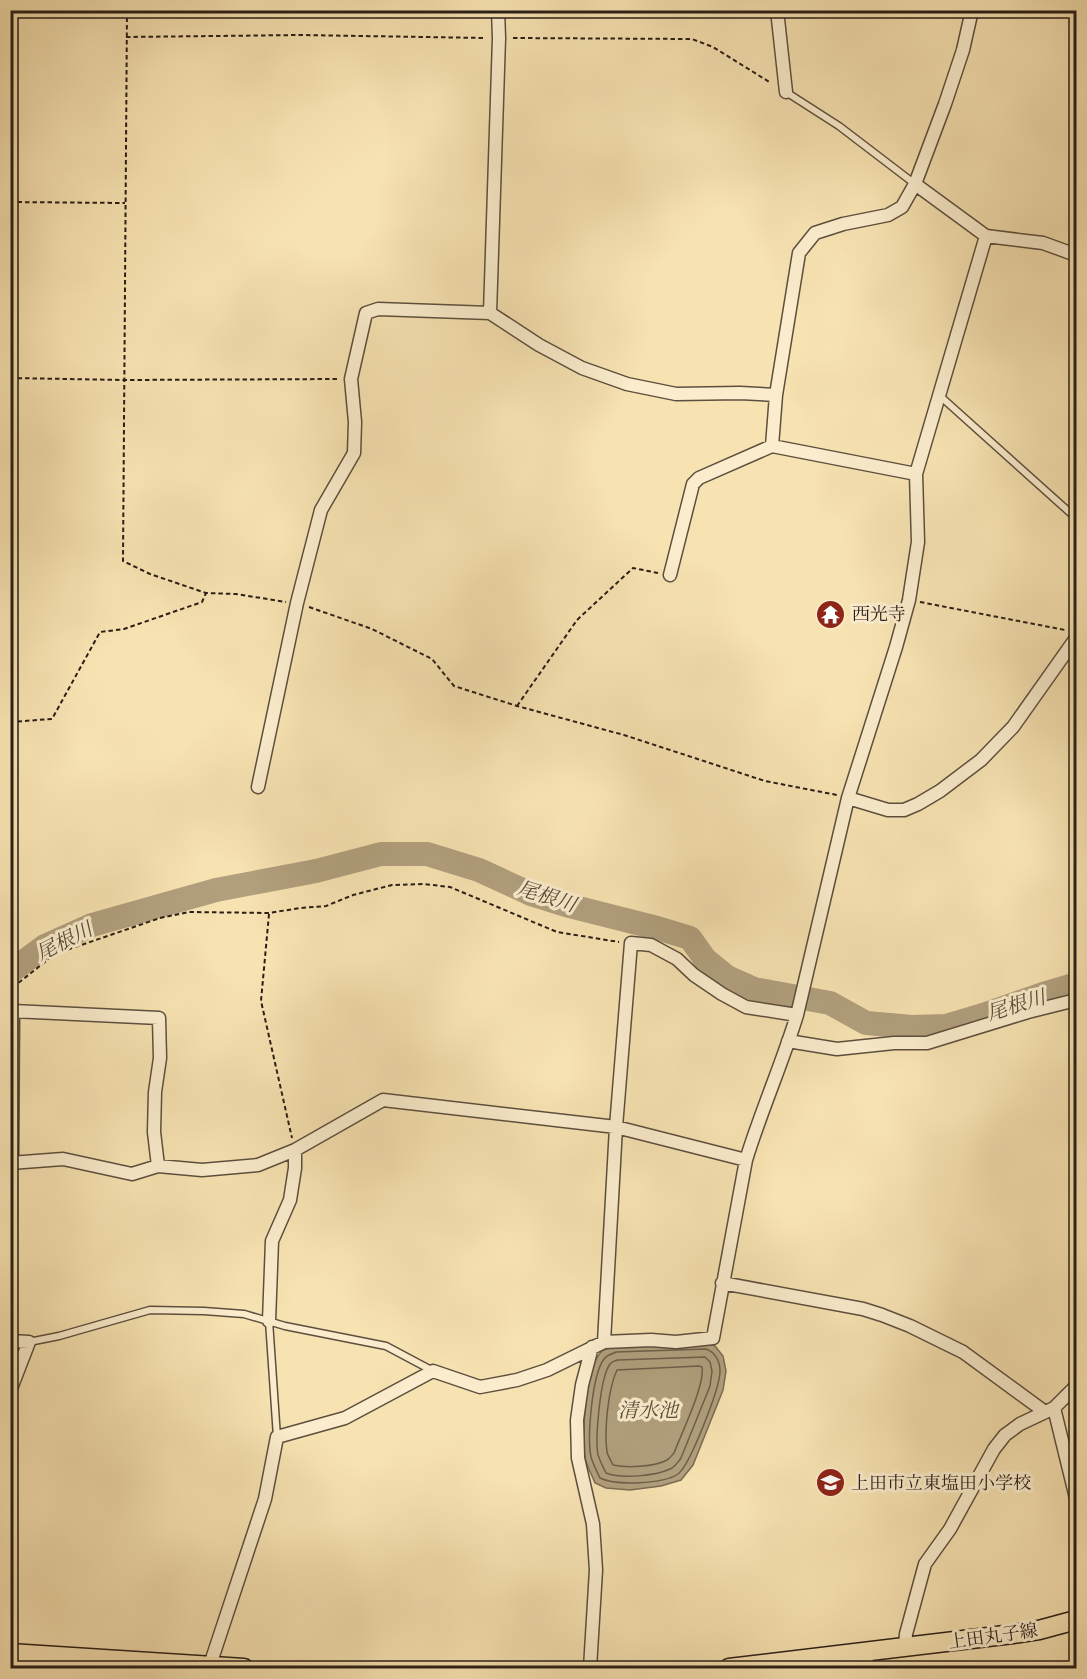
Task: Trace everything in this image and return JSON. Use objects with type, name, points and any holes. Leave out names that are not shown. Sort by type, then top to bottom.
[{"type":"main road","name":"上田丸子線","points":[[729,1668],[867,1660],[905,1647],[1027,1632],[1077,1620]]},
{"type":"main road","points":[[10,1653],[244,1668]]},
{"type":"street","points":[[490,313],[498,10]]},
{"type":"street","points":[[777,10],[786,92]]},
{"type":"street","points":[[772,446],[776,395],[799,253],[815,233],[843,224],[888,215],[902,207],[915,184],[945,104],[963,51],[972,10]]},
{"type":"street","points":[[915,184],[986,236],[1043,243],[1077,255]]},
{"type":"street","points":[[209,1667],[265,1499],[277,1437],[345,1418],[433,1371],[480,1387],[517,1380],[547,1370],[598,1344],[651,1340],[676,1342],[712,1338],[746,1160],[754,1131],[788,1041],[848,798],[897,647],[909,600],[918,543],[916,474],[986,236]]},
{"type":"street","points":[[258,787],[297,603],[321,510],[354,453],[355,422],[351,379],[366,313],[378,309],[490,313],[539,345],[574,364],[627,384],[676,394],[776,395]]},
{"type":"street","points":[[670,575],[693,484],[699,478],[772,446],[916,474]]},
{"type":"street","points":[[848,798],[888,810],[904,810],[940,791],[981,760],[1013,727],[1077,638]]},
{"type":"street","points":[[590,1668],[596,1570],[593,1524],[578,1458],[577,1420],[582,1385],[598,1344],[631,943],[651,945],[677,959],[694,975],[746,1007],[797,1010]]},
{"type":"street","points":[[788,1041],[837,1049],[894,1043],[927,1043],[1028,1012],[1077,1002]]},
{"type":"street","points":[[158,1166],[154,1132],[155,1092],[160,1058],[159,1018],[13,1011],[11,1163],[63,1159],[132,1174],[158,1166],[202,1170],[258,1165],[295,1150],[383,1100],[616,1127],[746,1160]]},
{"type":"street","points":[[269,1321],[272,1241],[290,1200],[295,1150]]},
{"type":"street","points":[[722,1283],[863,1309],[910,1326],[963,1352],[1050,1410],[1077,1498]]},
{"type":"street","points":[[10,1341],[28,1342],[10,1390]]},
{"type":"street","points":[[905,1647],[906,1634],[926,1564],[950,1529],[994,1449],[1005,1435],[1020,1424],[1050,1410],[1077,1386]]},
{"type":"lane","points":[[786,92],[839,126],[915,184]]},
{"type":"lane","points":[[940,396],[1077,518]]},
{"type":"lane","points":[[28,1342],[59,1336],[150,1310],[204,1311],[243,1314],[285,1326],[386,1346],[433,1371]]},
{"type":"lane","points":[[269,1321],[277,1437]]},
{"type":"path","points":[[127,10],[123,561],[150,574],[206,594],[236,594],[297,603],[372,629],[432,659],[454,686],[624,735],[765,781],[848,798]]},
{"type":"path","points":[[126,37],[301,35],[692,39],[713,46],[786,92]]},
{"type":"path","points":[[10,202],[125,203]]},
{"type":"path","points":[[10,378],[351,379]]},
{"type":"path","points":[[517,706],[577,620],[633,568],[670,575]]},
{"type":"path","points":[[10,722],[52,719],[100,632],[124,629],[202,602],[206,594]]},
{"type":"path","points":[[909,600],[1065,630]]},
{"type":"path","points":[[10,995],[17,984],[55,954],[160,918],[189,912],[269,913],[326,906],[353,895],[392,885],[423,884],[450,887],[557,932],[631,943]]},
{"type":"path","points":[[269,913],[261,1001],[295,1150]]},
{"type":"water","name":"清水池","points":[[707,1343],[715,1346],[723,1356],[726,1371],[723,1390],[693,1465],[681,1480],[661,1486],[630,1490],[606,1488],[595,1483],[585,1457],[584,1418],[592,1371],[602,1351],[615,1346]]},
{"type":"waterway","name":"尾根川","points":[[10,972],[45,946],[92,925],[216,890],[316,871],[381,854],[427,854],[479,870],[531,894],[690,938],[705,959],[727,977],[754,989],[830,1003],[866,1023],[912,1027],[946,1026],[1043,994],[1076,986]]},
{"type":"place","name":"西光寺","points":[[831,614]]},
{"type":"place","name":"上田市立東塩田小学校","points":[[830,1483]]}]
